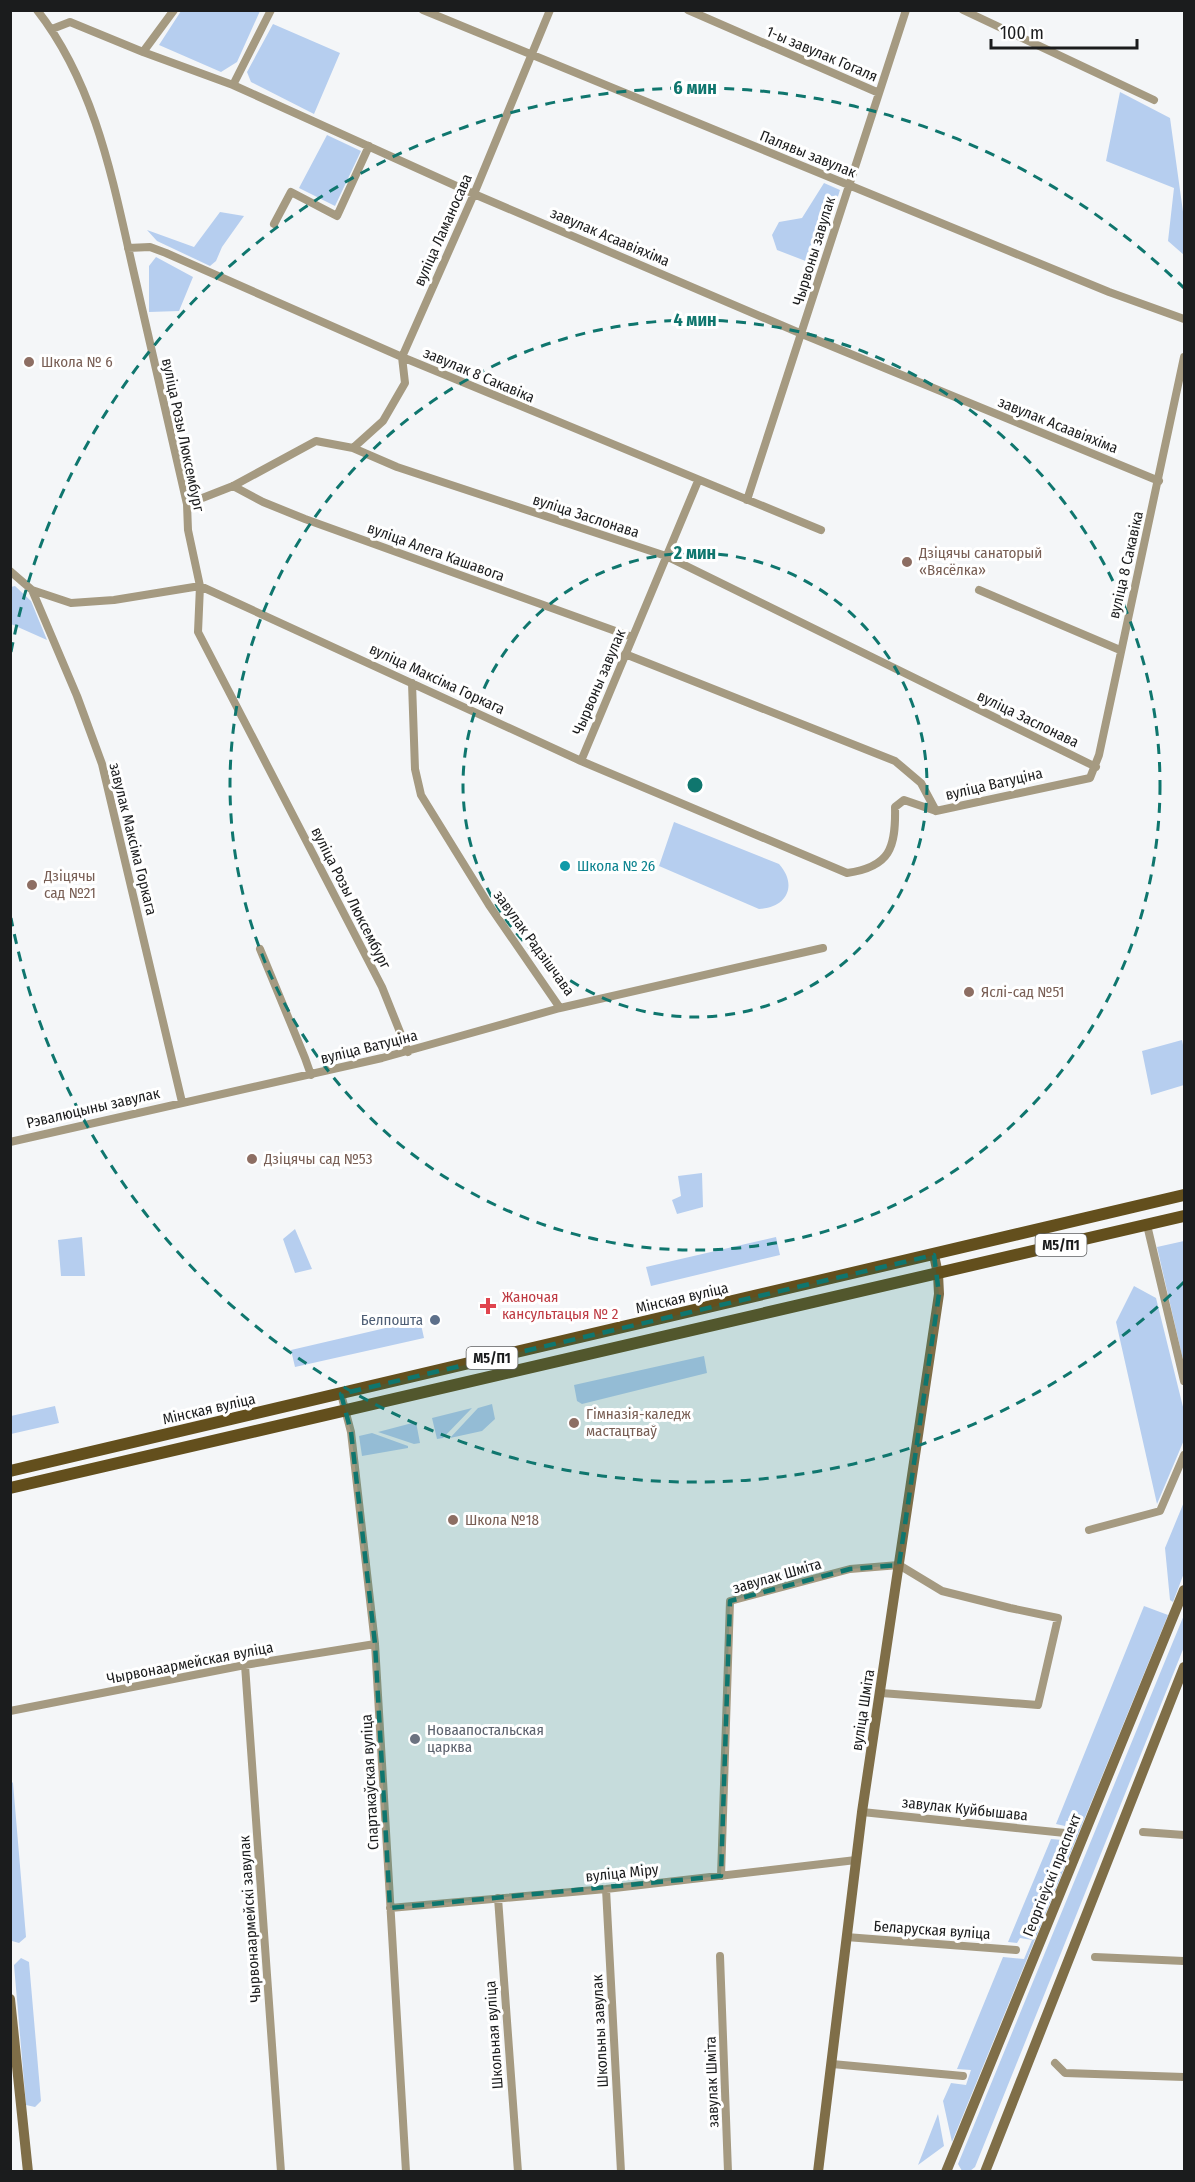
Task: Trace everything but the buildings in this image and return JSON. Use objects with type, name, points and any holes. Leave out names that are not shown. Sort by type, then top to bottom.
[{"type":"main road","name":"Мінская вуліца","points":[[10,1471],[1185,1195]]},
{"type":"main road","name":"М5/П1","points":[[10,1488],[1185,1216]]},
{"type":"main road","name":"вуліца Шміта","points":[[819,2172],[862,1812],[939,1294],[934,1255]]},
{"type":"main road","name":"Георгіеўскі праспект","points":[[946,2172],[1185,1590]]},
{"type":"main road","points":[[985,2172],[1185,1667]]},
{"type":"main road","points":[[10,1999],[28,2172]]},
{"type":"street","name":"вуліца Розы Люксембург","points":[[37,10],[52,29],[70,59],[99,129],[187,504],[189,530],[200,586],[198,632],[382,987],[408,1052]]},
{"type":"street","points":[[143,52],[174,10]]},
{"type":"street","points":[[233,85],[271,10]]},
{"type":"street","name":"Палявы завулак","points":[[423,10],[532,57],[1109,292],[1185,319]]},
{"type":"street","name":"вуліца Ламаносава","points":[[353,448],[383,421],[405,383],[402,357],[474,194],[532,57],[549,10]]},
{"type":"street","name":"1-ы завулак Гогаля","points":[[688,10],[879,93]]},
{"type":"street","name":"Чырвоны завулак","points":[[747,500],[906,10]]},
{"type":"street","points":[[963,10],[1154,100]]},
{"type":"street","name":"завулак Асаавіяхіма","points":[[52,29],[70,22],[233,85],[474,194],[802,334],[1159,481]]},
{"type":"street","points":[[274,224],[291,192],[337,216],[369,146]]},
{"type":"street","name":"завулак 8 Сакавіка","points":[[128,248],[150,247],[166,253],[402,357],[821,530]]},
{"type":"street","name":"вуліца 8 Сакавіка","points":[[1090,778],[1096,767],[1185,357]]},
{"type":"street","name":"вуліца Заслонава","points":[[187,504],[233,486],[316,441],[353,448],[397,467],[666,556],[1096,767]]},
{"type":"street","name":"Чырвоны завулак","points":[[581,761],[698,481]]},
{"type":"street","name":"вуліца Алега Кашавога","points":[[233,486],[263,502],[305,519],[632,637]]},
{"type":"street","points":[[10,571],[32,590],[71,603],[114,600],[200,586]]},
{"type":"street","name":"вуліца Максіма Горкага","points":[[200,586],[581,761],[847,873]]},
{"type":"street","name":"завулак Максіма Горкага","points":[[32,590],[77,696],[102,764],[182,1102]]},
{"type":"street","points":[[980,590],[1120,650]]},
{"type":"street","points":[[625,654],[895,761],[921,783],[936,811]]},
{"type":"street","name":"завулак Радзішчава","points":[[412,682],[415,769],[421,795],[489,905],[560,1008],[824,948]]},
{"type":"street","name":"вуліца Ватуціна","points":[[847,873],[866,870],[879,864],[888,853],[893,839],[896,807],[904,800],[936,811],[1090,778]]},
{"type":"street","points":[[260,949],[311,1075]]},
{"type":"street","name":"вуліца Ватуціна","points":[[182,1102],[408,1052],[560,1008]]},
{"type":"street","name":"Рэвалюцыны завулак","points":[[10,1142],[182,1102]]},
{"type":"street","points":[[1147,1225],[1185,1381]]},
{"type":"street","name":"Спартакаўская вуліца","points":[[342,1394],[351,1432],[375,1644],[406,2172]]},
{"type":"street","points":[[1089,1530],[1160,1511],[1185,1455]]},
{"type":"street","points":[[881,1693],[1038,1704],[1058,1618],[942,1591],[899,1565]]},
{"type":"street","name":"завулак Шміта","points":[[721,1876],[730,1601],[850,1569],[899,1565]]},
{"type":"street","name":"Чырвонаармейская вуліца","points":[[10,1711],[245,1665],[375,1644]]},
{"type":"street","name":"Чырвонаармейскі завулак","points":[[245,1665],[281,2172]]},
{"type":"street","name":"завулак Куйбышава","points":[[862,1812],[1065,1833]]},
{"type":"street","points":[[1143,1833],[1185,1835]]},
{"type":"street","name":"вуліца Міру","points":[[390,1908],[606,1889],[856,1860]]},
{"type":"street","name":"Школьны завулак","points":[[606,1889],[621,2172]]},
{"type":"street","name":"Школьная вуліца","points":[[498,1898],[518,2172]]},
{"type":"street","name":"Беларуская вуліца","points":[[846,1937],[1016,1950]]},
{"type":"street","name":"завулак Шміта","points":[[720,1956],[728,2172]]},
{"type":"street","points":[[1095,1957],[1185,1961]]},
{"type":"street","points":[[1055,2063],[1065,2073],[1185,2077]]},
{"type":"street","points":[[832,2064],[963,2076]]},
{"type":"highlighted area","points":[[934,1255],[939,1294],[899,1565],[850,1569],[730,1601],[721,1876],[390,1908],[375,1644],[351,1432],[341,1394]]},
{"type":"shaded area","points":[[181,11],[260,11],[237,62],[221,72],[159,45]]},
{"type":"shaded area","points":[[273,24],[340,53],[314,114],[251,82],[247,72]]},
{"type":"shaded area","points":[[1120,92],[1170,118],[1184,219],[1184,255],[1168,241],[1174,188],[1106,161]]},
{"type":"shaded area","points":[[327,135],[361,151],[335,206],[299,188]]},
{"type":"shaded area","points":[[824,183],[840,190],[816,265],[777,250],[772,235],[779,222],[802,218]]},
{"type":"shaded area","points":[[220,212],[244,216],[222,247],[216,261],[210,266],[157,241],[147,230],[194,247]]},
{"type":"shaded area","points":[[156,257],[193,277],[179,311],[149,312],[149,266]]},
{"type":"shaded area","points":[[15,586],[31,601],[47,640],[11,624],[11,587]]},
{"type":"shaded area","points":[[674,822],[779,864],[788,880],[787,894],[783,900],[769,908],[759,909],[659,866]]},
{"type":"shaded area","points":[[1182,1040],[1184,1085],[1151,1095],[1142,1051]]},
{"type":"shaded area","points":[[702,1173],[703,1207],[677,1214],[672,1200],[681,1196],[678,1176]]},
{"type":"shaded area","points":[[295,1229],[312,1269],[295,1273],[283,1239]]},
{"type":"shaded area","points":[[82,1237],[85,1276],[61,1276],[58,1240]]},
{"type":"shaded area","points":[[776,1237],[780,1255],[651,1286],[646,1267]]},
{"type":"shaded area","points":[[1184,1241],[1184,1364],[1157,1247]]},
{"type":"shaded area","points":[[1134,1286],[1156,1298],[1184,1411],[1184,1440],[1157,1504],[1116,1322]]},
{"type":"shaded area","points":[[420,1320],[424,1338],[295,1367],[291,1350]]},
{"type":"shaded area","points":[[704,1356],[707,1373],[582,1404],[577,1401],[574,1385]]},
{"type":"shaded area","points":[[492,1404],[495,1419],[482,1431],[450,1438],[478,1408]]},
{"type":"shaded area","points":[[55,1406],[59,1423],[11,1434],[11,1416]]},
{"type":"shaded area","points":[[472,1408],[443,1438],[437,1439],[432,1418]]},
{"type":"shaded area","points":[[416,1422],[420,1443],[414,1444],[378,1432]]},
{"type":"shaded area","points":[[372,1433],[408,1446],[408,1448],[362,1456],[359,1436]]},
{"type":"shaded area","points":[[1184,1502],[1184,1573],[1173,1602],[1170,1600],[1165,1548]]},
{"type":"shaded area","points":[[1144,1606],[1168,1615],[952,2142],[943,2101],[951,2083],[966,2085],[971,2070],[957,2069],[1003,1957],[1024,1959],[1032,1940],[1020,1938],[1017,1943],[1008,1942],[1051,1839],[1073,1841],[1080,1823],[1066,1821],[1065,1826],[1056,1824]]},
{"type":"shaded area","points":[[1184,1615],[1184,1647],[975,2167],[970,2171],[962,2171],[958,2164]]},
{"type":"shaded area","points":[[11,1781],[26,1937],[19,1943],[12,1941],[11,1926]]},
{"type":"shaded area","points":[[21,1958],[29,1962],[41,2101],[35,2107],[26,2105],[14,1965]]},
{"type":"shaded area","points":[[938,2114],[944,2146],[918,2165]]},
{"type":"place","name":"Школа № 6","points":[[29,362]]},
{"type":"place","name":"Дзіцячы санаторый «Вясёлка»","points":[[907,562]]},
{"type":"place","name":"Школа № 26","points":[[565,866]]},
{"type":"place","name":"Дзіцячы сад №21","points":[[32,885]]},
{"type":"place","name":"Яслі-сад №51","points":[[969,992]]},
{"type":"place","name":"Дзіцячы сад №53","points":[[252,1159]]},
{"type":"place","name":"Жаночая кансультацыя № 2","points":[[488,1306]]},
{"type":"place","name":"Белпошта","points":[[435,1320]]},
{"type":"place","name":"Гімназія-каледж мастацтваў","points":[[574,1423]]},
{"type":"place","name":"Школа №18","points":[[453,1520]]},
{"type":"place","name":"Новаапостальская царква","points":[[415,1739]]}]
